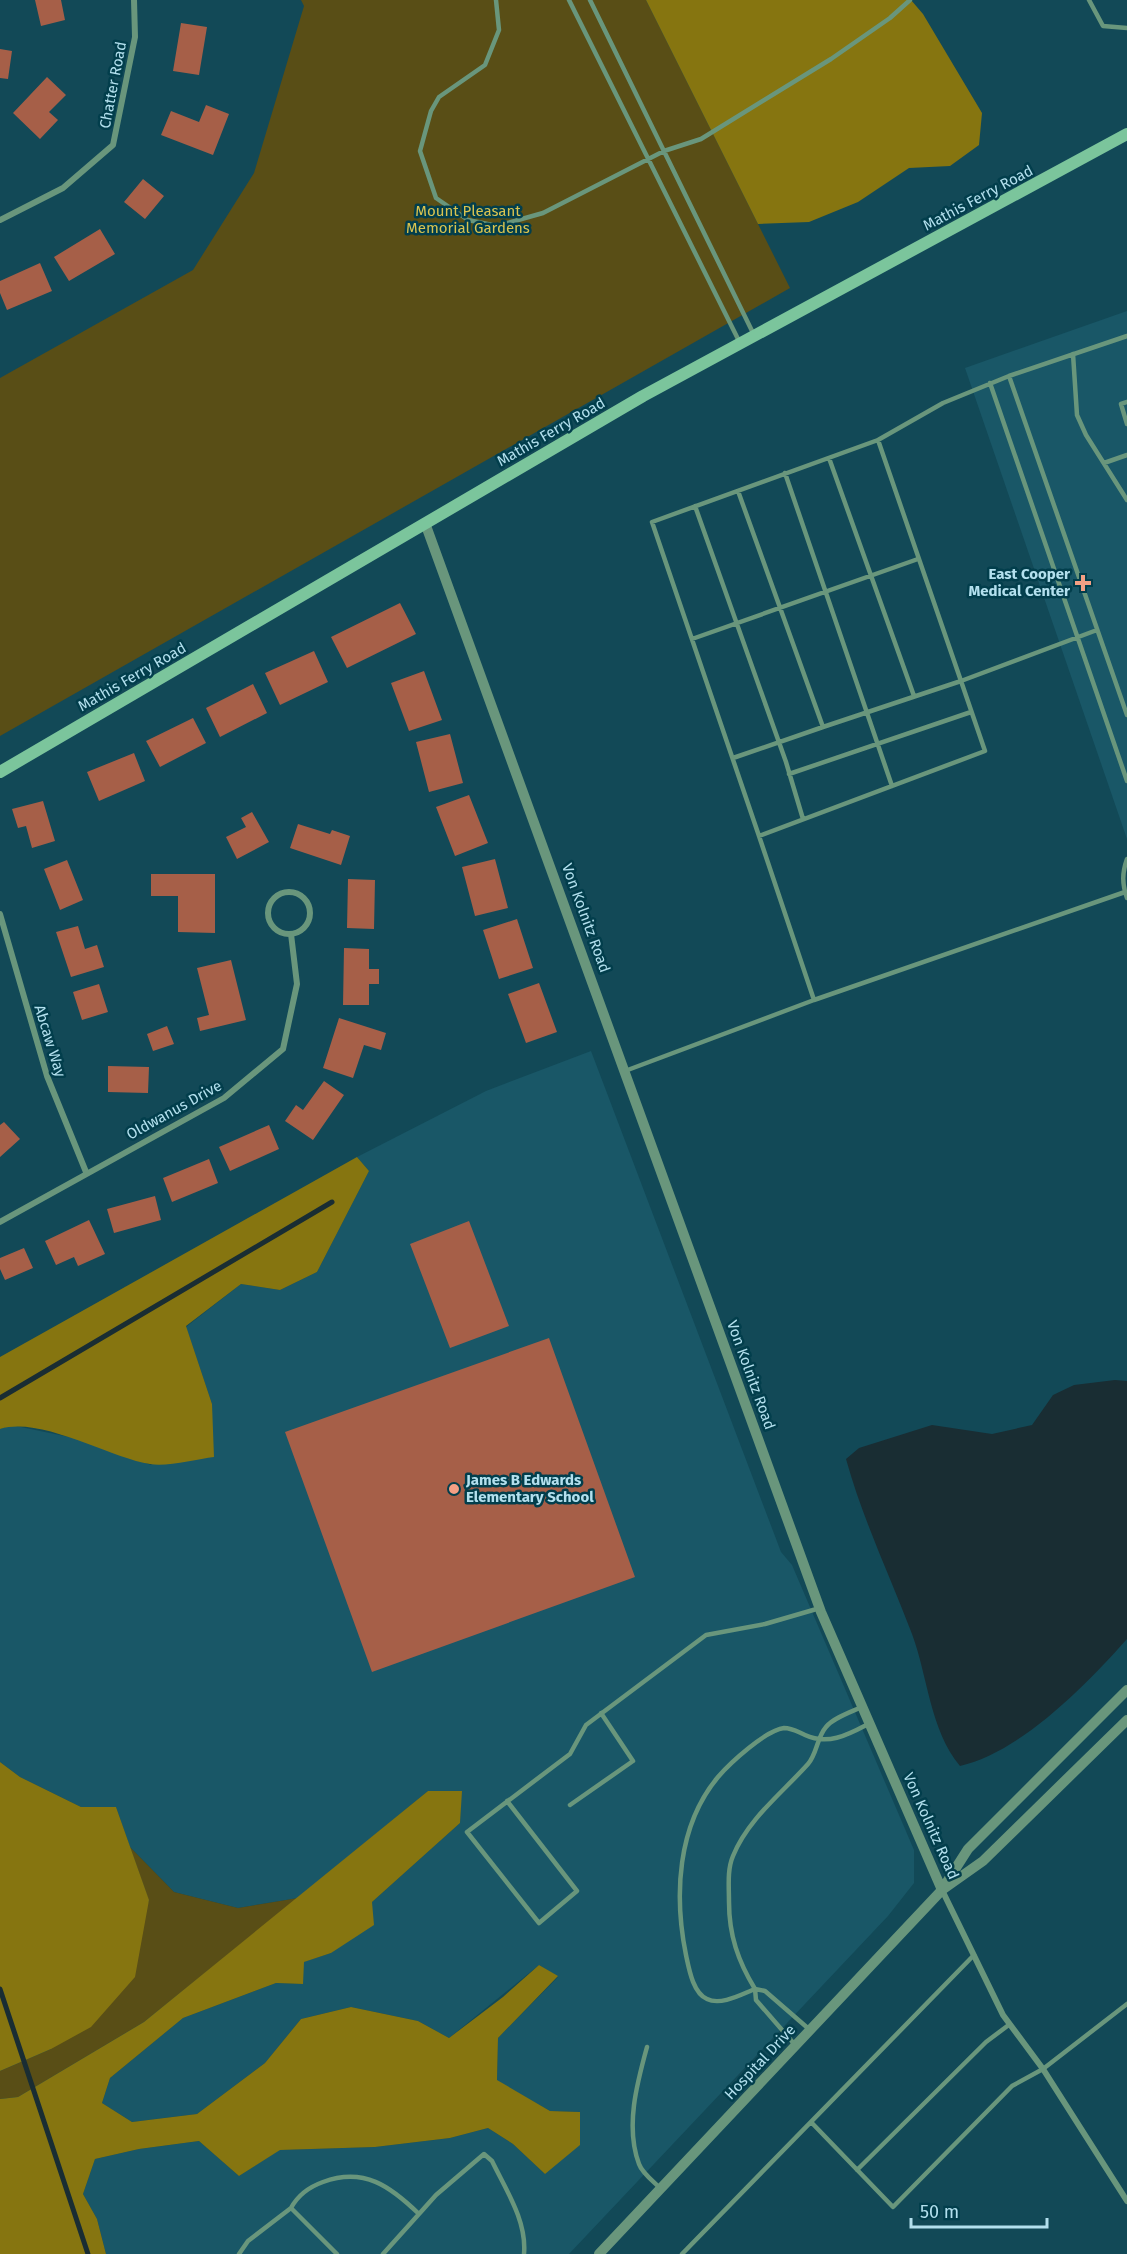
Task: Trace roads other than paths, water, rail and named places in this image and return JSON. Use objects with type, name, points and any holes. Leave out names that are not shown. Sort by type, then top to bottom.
[{"type":"main road","name":"Mathis Ferry Road","points":[[0,772],[425,523],[754,334],[1127,134]]},
{"type":"street","name":"Chatter Road","points":[[0,220],[63,188],[113,144],[135,37],[134,0]]},
{"type":"street","name":"Von Kolnitz Road","points":[[425,523],[820,1608],[942,1890],[974,1955],[1010,2024],[1043,2069],[1127,2201]]},
{"type":"street","points":[[287,892],[302,896],[310,911],[305,927],[291,934],[275,930],[267,915],[272,899],[287,892]]},
{"type":"street","name":"Abcaw Way","points":[[0,914],[46,1076],[87,1172]]},
{"type":"street","name":"Oldwanus Drive","points":[[0,1222],[224,1098],[283,1049],[297,984],[291,934]]},
{"type":"street","name":"Hospital Drive","points":[[942,1890],[968,1849],[1127,1690]]},
{"type":"street","name":"Hospital Drive","points":[[599,2254],[942,1890],[982,1861],[1127,1720]]},
{"type":"lane","points":[[496,0],[499,30],[485,65],[439,97],[422,138],[420,151],[436,198],[468,219],[497,226],[543,213],[664,151],[701,139],[831,59],[890,18],[910,0]]},
{"type":"lane","points":[[569,0],[740,343]]},
{"type":"lane","points":[[590,0],[754,334]]},
{"type":"lane","points":[[1089,0],[1103,26],[1127,28]]},
{"type":"lane","points":[[814,1000],[652,522],[878,440],[943,403],[990,383],[1127,336]]},
{"type":"lane","points":[[1073,354],[1077,415],[1127,500]]},
{"type":"lane","points":[[1009,376],[1127,715]]},
{"type":"lane","points":[[990,383],[1127,781]]},
{"type":"lane","points":[[1127,402],[1121,404],[1127,424]]},
{"type":"lane","points":[[759,836],[985,751],[878,440]]},
{"type":"lane","points":[[1104,464],[1127,456]]},
{"type":"lane","points":[[829,458],[914,696]]},
{"type":"lane","points":[[786,473],[869,712],[892,786]]},
{"type":"lane","points":[[738,491],[823,727]]},
{"type":"lane","points":[[695,507],[779,742],[803,819]]},
{"type":"lane","points":[[692,639],[918,559]]},
{"type":"lane","points":[[733,758],[961,681],[1097,630]]},
{"type":"lane","points":[[789,774],[971,712]]},
{"type":"lane","points":[[1127,859],[1123,870],[1127,898]]},
{"type":"lane","points":[[625,1071],[814,1000],[1125,892]]},
{"type":"lane","points":[[507,1800],[577,1891],[539,1923],[467,1832],[507,1800],[570,1754],[586,1725],[706,1635],[765,1624],[820,1608]]},
{"type":"lane","points":[[796,2046],[756,2000],[755,1989],[737,1955],[731,1934],[729,1878],[732,1858],[742,1838],[761,1812],[811,1761],[827,1725],[862,1707]]},
{"type":"lane","points":[[570,1805],[633,1761],[601,1713]]},
{"type":"lane","points":[[810,2030],[765,1991],[755,1989],[715,2002],[705,1999],[694,1983],[680,1924],[678,1895],[682,1857],[700,1804],[718,1776],[754,1744],[784,1728],[820,1740],[841,1738],[870,1723]]},
{"type":"lane","points":[[682,2254],[974,1955]]},
{"type":"lane","points":[[811,2122],[893,2207],[1012,2086],[1043,2069],[1127,2004]]},
{"type":"lane","points":[[857,2170],[986,2042],[1010,2024]]},
{"type":"lane","points":[[647,2047],[638,2079],[632,2133],[640,2166],[661,2189]]},
{"type":"lane","points":[[383,2254],[436,2195],[484,2154],[492,2161],[521,2222],[525,2239],[524,2254]]},
{"type":"lane","points":[[239,2254],[248,2241],[291,2208],[297,2197],[315,2185],[342,2175],[364,2177],[398,2193],[419,2214]]},
{"type":"lane","points":[[291,2208],[337,2254]]},
{"type":"waterway","points":[[0,1398],[332,1202]]},
{"type":"waterway","points":[[0,1989],[88,2254]]},
{"type":"place","name":"East Cooper Medical Center","points":[[1083,583]]},
{"type":"place","name":"James B Edwards Elementary School","points":[[454,1489]]},
{"type":"park label","name":"Mount Pleasant Memorial Gardens","points":[[468,220]]}]
